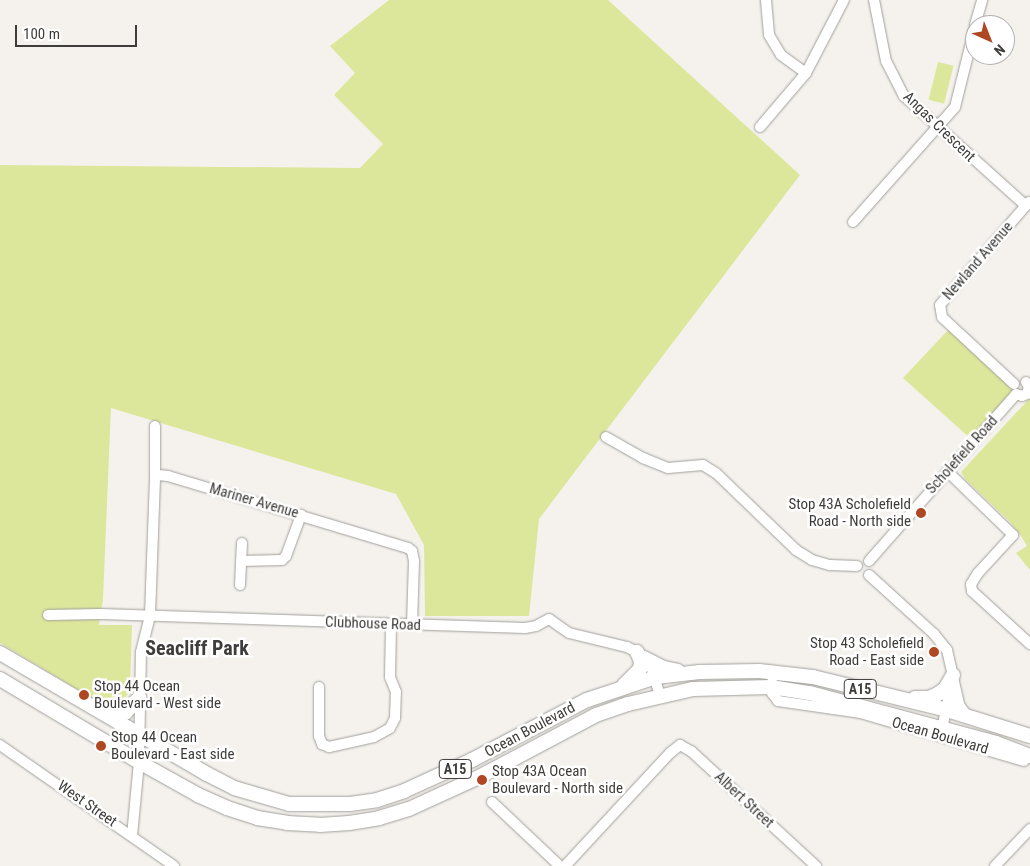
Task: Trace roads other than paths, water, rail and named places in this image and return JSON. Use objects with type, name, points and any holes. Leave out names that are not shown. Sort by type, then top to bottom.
[{"type":"main road","points":[[0,655],[13,671],[9,679],[1,679]]},
{"type":"main road","name":"Ocean Boulevard","points":[[0,655],[234,788],[264,799],[289,804],[350,804],[377,800],[435,778],[587,700],[656,678],[691,673],[773,673],[814,677],[946,710],[1030,736]]},
{"type":"main road","points":[[640,655],[664,668],[691,673]]},
{"type":"main road","points":[[619,689],[640,669],[640,655]]},
{"type":"main road","points":[[900,699],[929,698],[945,689],[953,678]]},
{"type":"main road","points":[[953,678],[958,707],[964,715]]},
{"type":"main road","name":"Ocean Boulevard","points":[[1,679],[139,762],[198,795],[227,808],[257,818],[320,825],[379,818],[442,795],[596,715],[660,695],[701,688],[771,688],[810,693],[996,744],[1029,759]]},
{"type":"main road","points":[[82,701],[117,714],[125,713],[139,698]]},
{"type":"street","points":[[766,0],[769,35],[782,54],[806,73]]},
{"type":"street","points":[[760,127],[806,73],[844,0]]},
{"type":"street","name":"Angas Crescent","points":[[874,0],[886,61],[904,96],[1028,204]]},
{"type":"street","points":[[978,15],[982,0]]},
{"type":"street","points":[[853,222],[955,106],[965,65]]},
{"type":"street","name":"Newland Avenue","points":[[1015,389],[942,317],[940,305],[1028,204]]},
{"type":"street","name":"Scholefield Road","points":[[869,561],[947,472],[1015,389],[1022,396],[1027,394],[1028,379]]},
{"type":"street","points":[[132,836],[139,762],[138,734],[141,652],[150,615],[155,426]]},
{"type":"street","points":[[606,437],[644,458],[668,468],[703,465],[716,473],[796,550],[812,560],[830,565],[857,566],[863,560],[869,561],[873,566],[869,575]]},
{"type":"street","points":[[947,472],[1013,535],[978,573],[971,584],[972,591],[1030,644]]},
{"type":"street","name":"Mariner Avenue","points":[[155,479],[158,475],[168,476],[301,515],[412,551],[414,561],[412,625]]},
{"type":"street","points":[[241,561],[282,560],[286,556],[301,515]]},
{"type":"street","points":[[240,584],[242,543]]},
{"type":"street","points":[[857,566],[860,574],[869,575],[942,642],[953,678],[942,728]]},
{"type":"street","name":"Clubhouse Road","points":[[48,615],[150,615],[391,625],[525,628],[536,626],[549,619],[569,633],[627,647],[640,655]]},
{"type":"street","points":[[319,688],[319,736],[322,744],[329,747],[374,737],[390,728],[395,718],[396,692],[390,677],[391,625]]},
{"type":"street","points":[[640,655],[650,663],[660,695]]},
{"type":"street","points":[[771,688],[773,673]]},
{"type":"street","name":"Ocean Boulevard","points":[[771,688],[775,698],[782,702],[861,713],[1029,759]]},
{"type":"street","name":"West Street","points":[[0,744],[174,866]]},
{"type":"street","name":"Albert Street","points":[[565,866],[677,746],[687,748],[816,866]]},
{"type":"street","points":[[492,802],[560,866]]},
{"type":"street","points":[[996,866],[1030,829]]},
{"type":"place","name":"Stop 43A Scholefield Road - North side","points":[[921,513]]},
{"type":"place","name":"Stop 43 Scholefield Road - East side","points":[[934,652]]},
{"type":"place","name":"Stop 44 Ocean Boulevard - West side","points":[[84,695]]},
{"type":"place","name":"Stop 44 Ocean Boulevard - East side","points":[[101,746]]},
{"type":"place","name":"Stop 43A Ocean Boulevard - North side","points":[[482,780]]},
{"type":"district","name":"Seacliff Park","points":[[197,648]]}]
